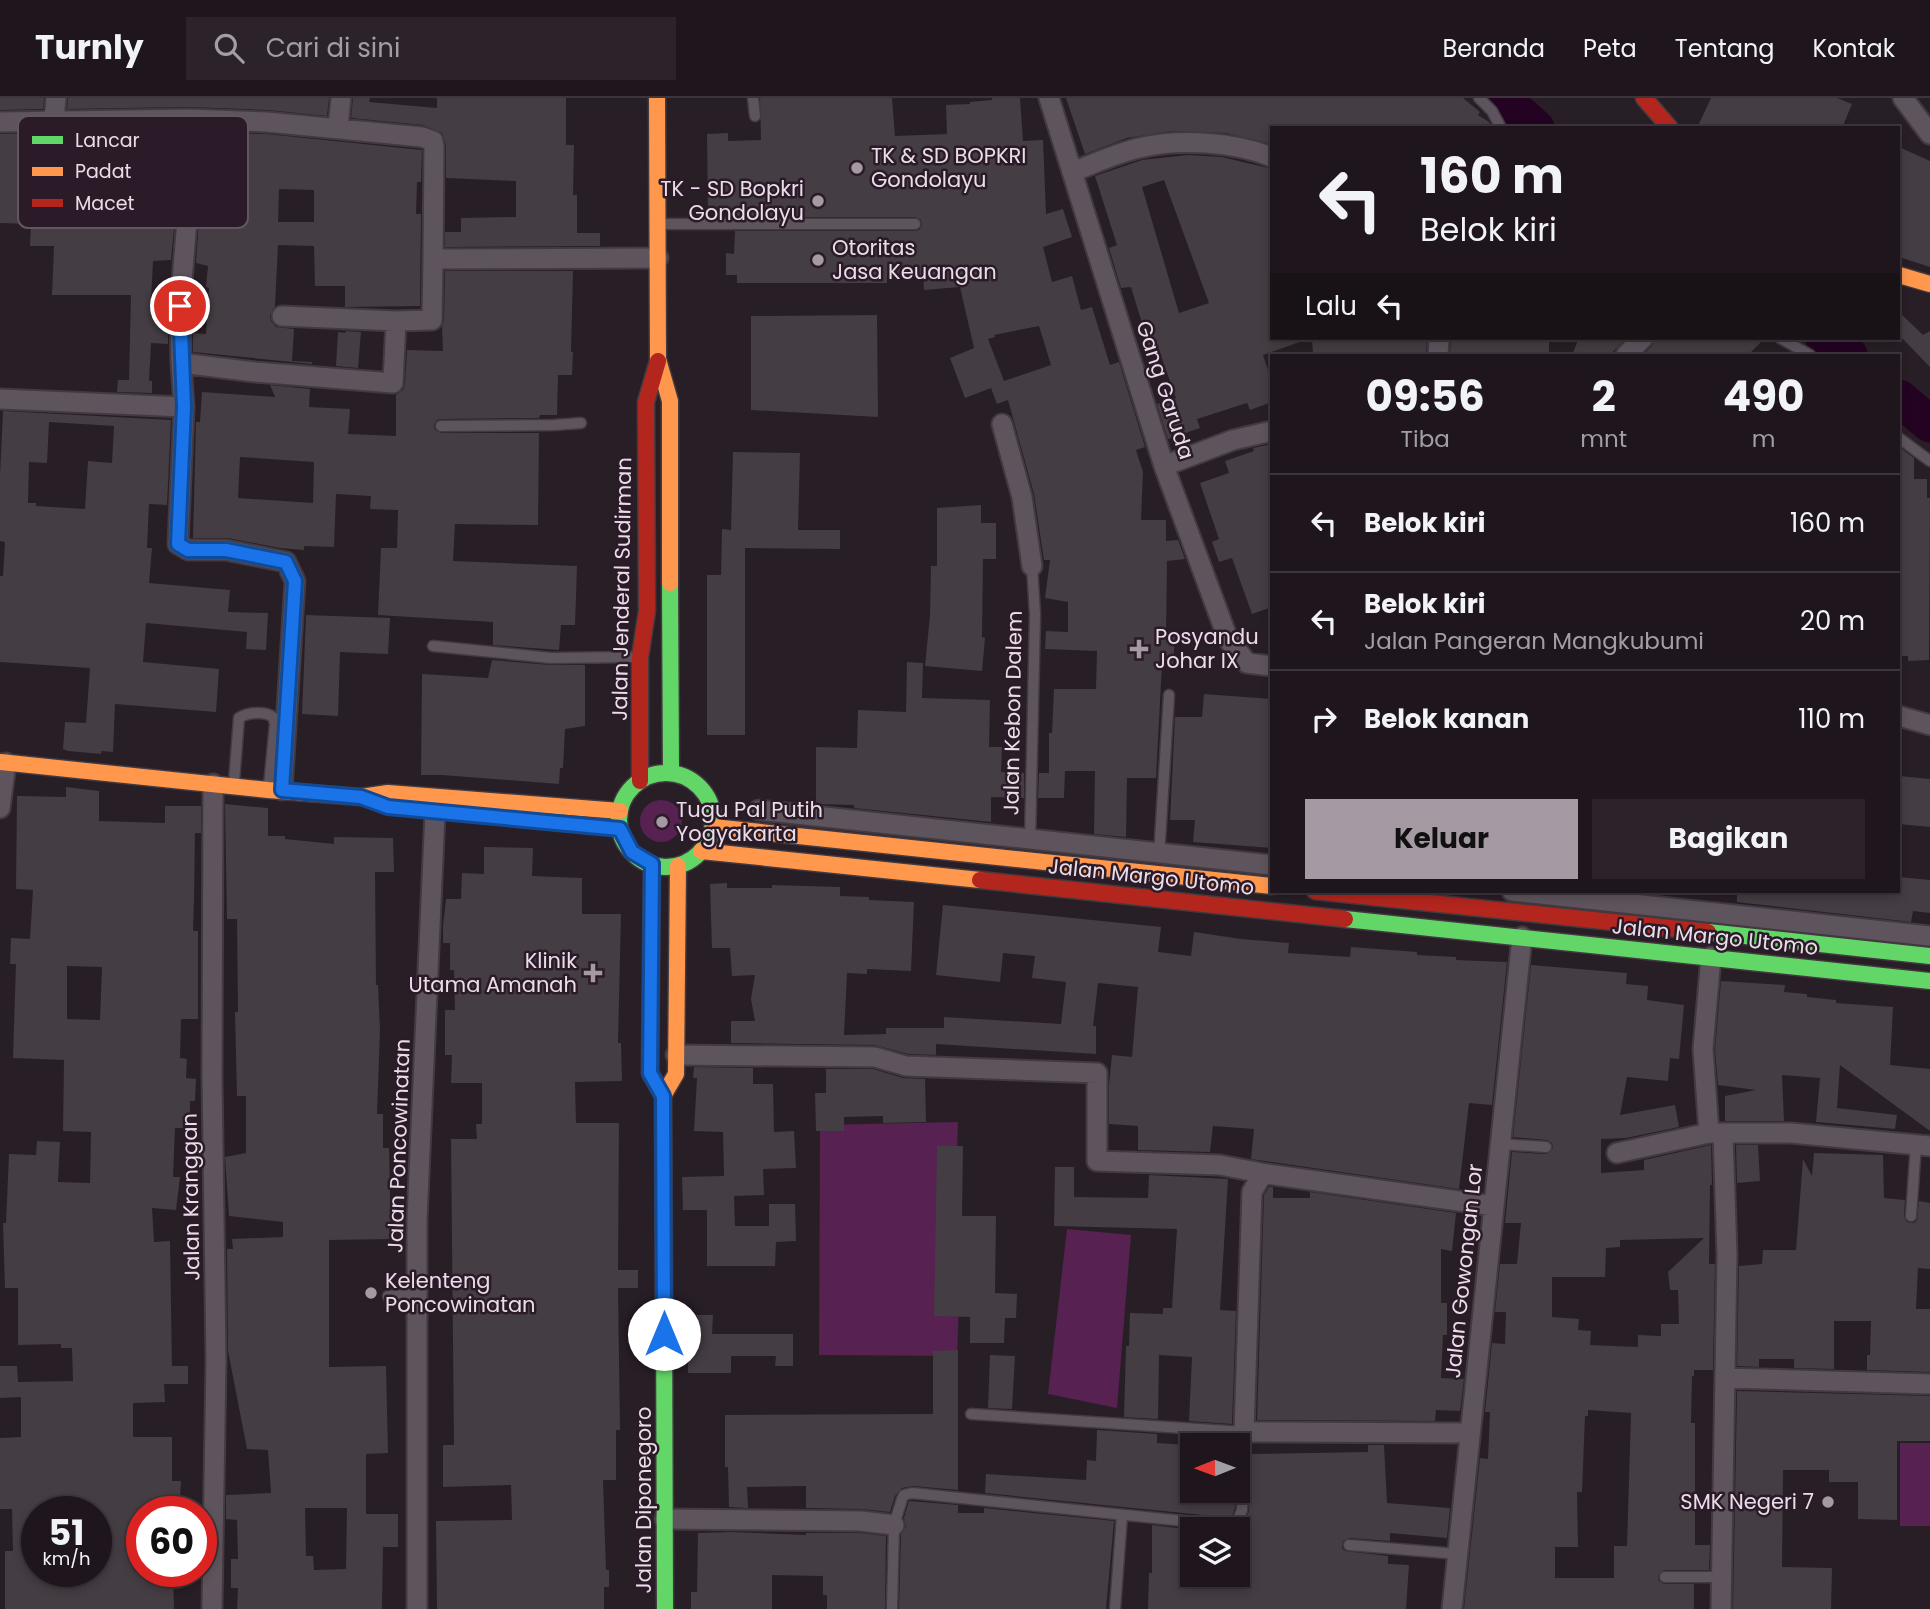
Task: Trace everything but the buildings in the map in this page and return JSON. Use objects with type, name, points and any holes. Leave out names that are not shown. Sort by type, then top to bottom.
[{"type":"main road","name":"Jalan Jenderal Sudirman","points":[[640,781],[640,657],[647,611],[646,402],[658,359],[657,98]]},
{"type":"main road","points":[[1644,98],[1668,126]]},
{"type":"main road","points":[[1900,275],[1930,284]]},
{"type":"main road","name":"Jalan Jenderal Sudirman","points":[[658,359],[670,401],[671,773]]},
{"type":"main road","points":[[647,546],[671,545]]},
{"type":"main road","points":[[3,763],[361,797],[388,793],[620,811]]},
{"type":"main road","points":[[671,773],[687,778],[708,800],[713,827],[701,850],[691,859],[678,866],[664,867],[652,864],[632,852],[620,829],[620,811],[628,792],[640,781],[655,774],[671,773]]},
{"type":"main road","points":[[361,797],[388,807],[512,819]]},
{"type":"main road","points":[[599,827],[620,829]]},
{"type":"main road","name":"Jalan Margo Utomo","points":[[713,827],[1270,886]]},
{"type":"main road","points":[[841,865],[844,840]]},
{"type":"main road","name":"Jalan Margo Utomo","points":[[701,850],[1930,981]]},
{"type":"main road","points":[[941,876],[944,851]]},
{"type":"main road","points":[[1029,885],[1030,860]]},
{"type":"main road","name":"Jalan Diponegoro","points":[[652,864],[650,1073],[663,1096],[665,1609]]},
{"type":"main road","name":"Jalan Diponegoro","points":[[663,1096],[676,1073],[678,866]]},
{"type":"main road","points":[[1136,897],[1139,872]]},
{"type":"main road","points":[[1235,907],[1237,883]]},
{"type":"main road","points":[[1337,918],[1339,893]]},
{"type":"main road","name":"Jalan Margo Utomo","points":[[1339,893],[1930,956]]},
{"type":"main road","points":[[1522,937],[1525,913]]},
{"type":"main road","points":[[1667,953],[1670,929]]},
{"type":"main road","points":[[1764,963],[1766,939]]},
{"type":"main road","points":[[1859,973],[1861,949]]},
{"type":"street","points":[[54,116],[56,98]]},
{"type":"street","points":[[338,128],[341,98]]},
{"type":"street","name":"Gang Garuda","points":[[1049,98],[1164,466],[1228,639],[1247,663],[1270,666]]},
{"type":"street","points":[[1903,98],[1930,134]]},
{"type":"street","points":[[0,122],[18,121]]},
{"type":"street","points":[[248,121],[338,128],[422,137],[433,141],[432,320],[282,316]]},
{"type":"street","points":[[1072,172],[1138,148],[1177,143],[1223,145],[1270,157]]},
{"type":"street","points":[[186,228],[180,306],[184,407],[178,544],[188,550],[226,550],[286,562],[295,581],[275,790]]},
{"type":"street","points":[[433,259],[658,258]]},
{"type":"street","points":[[181,363],[393,383],[396,321]]},
{"type":"street","points":[[1627,354],[1641,340]]},
{"type":"street","points":[[0,399],[184,407]]},
{"type":"street","points":[[1002,424],[1022,497],[1032,566]]},
{"type":"street","points":[[1164,466],[1233,440],[1270,431]]},
{"type":"street","points":[[1900,716],[1930,725]]},
{"type":"street","points":[[0,808],[3,763]]},
{"type":"street","name":"Jalan Kranggan","points":[[212,1609],[216,1361],[212,1076],[213,784]]},
{"type":"street","points":[[759,810],[1270,865]]},
{"type":"street","name":"Jalan Poncowinatan","points":[[417,1609],[417,1219],[435,811]]},
{"type":"street","points":[[1531,893],[1930,936]]},
{"type":"street","name":"Jalan Gowongan Lor","points":[[1452,1609],[1522,937]]},
{"type":"street","points":[[1711,957],[1703,1049],[1716,1134],[1727,1255],[1721,1609]]},
{"type":"street","points":[[676,1055],[875,1057],[906,1066],[1097,1073],[1097,1161],[1220,1165],[1494,1206]]},
{"type":"street","points":[[1617,1153],[1716,1134],[1791,1133],[1923,1145]]},
{"type":"street","points":[[1267,1174],[1260,1178],[1252,1192],[1244,1432],[1471,1433]]},
{"type":"street","points":[[1725,1378],[1930,1384]]},
{"type":"street","points":[[665,1519],[861,1521],[894,1525]]},
{"type":"lane","points":[[753,98],[755,116]]},
{"type":"lane","points":[[1479,98],[1492,111],[1500,126]]},
{"type":"lane","points":[[658,224],[915,224]]},
{"type":"lane","points":[[1783,340],[1802,353]]},
{"type":"lane","points":[[441,426],[581,423]]},
{"type":"lane","points":[[1900,439],[1930,461]]},
{"type":"lane","name":"Jalan Kebon Dalem","points":[[1030,860],[1035,614],[1032,566]]},
{"type":"lane","points":[[433,646],[551,658],[640,657]]},
{"type":"lane","points":[[1158,874],[1169,695]]},
{"type":"lane","points":[[234,786],[239,718],[247,714],[269,714],[275,724],[275,790]]},
{"type":"lane","points":[[1500,1144],[1546,1147]]},
{"type":"lane","points":[[1911,1216],[1923,1145]]},
{"type":"lane","points":[[388,1296],[417,1294]]},
{"type":"lane","points":[[892,1609],[894,1525],[904,1495],[912,1493],[1223,1525],[1237,1522],[1242,1510],[1244,1432],[971,1414]]},
{"type":"lane","points":[[1115,1609],[1122,1515]]},
{"type":"lane","points":[[1349,1545],[1458,1554]]},
{"type":"lane","points":[[1665,1577],[1720,1577]]},
{"type":"shaded area","name":"Tugu Pal Putih Yogyakarta","points":[[661,800],[676,806],[682,821],[676,836],[661,842],[646,836],[640,821],[646,806]]},
{"type":"shaded area","points":[[958,1122],[954,1253],[961,1253],[957,1356],[819,1355],[820,1125]]},
{"type":"shaded area","points":[[1067,1229],[1131,1235],[1117,1408],[1048,1394]]},
{"type":"shaded area","points":[[1900,1443],[1930,1443],[1930,1526],[1900,1526]]},
{"type":"waterway","points":[[1502,98],[1534,126]]},
{"type":"waterway","points":[[1827,340],[1848,354]]},
{"type":"waterway","points":[[1900,399],[1930,424]]},
{"type":"traffic: fast","points":[[670,583],[671,773]]},
{"type":"traffic: fast","points":[[666,773],[684,777],[699,787],[709,802],[713,820],[709,838],[699,853],[684,863],[666,867],[648,863],[633,853],[623,838],[619,820],[623,802],[633,787],[648,777],[666,773]]},
{"type":"traffic: fast","points":[[1345,919],[1930,981]]},
{"type":"traffic: fast","points":[[1708,932],[1930,956]]},
{"type":"traffic: fast","points":[[664,1301],[665,1609]]},
{"type":"traffic: slow","points":[[657,98],[658,359],[670,401],[670,583]]},
{"type":"traffic: slow","points":[[1900,275],[1930,284]]},
{"type":"traffic: slow","points":[[0,762],[268,790],[361,797],[388,793],[620,811]]},
{"type":"traffic: slow","points":[[713,827],[1270,886]]},
{"type":"traffic: slow","points":[[701,851],[980,880]]},
{"type":"traffic: slow","points":[[652,864],[650,1073],[663,1096],[664,1301]]},
{"type":"traffic: slow","points":[[663,1096],[676,1074],[678,866]]},
{"type":"traffic: jam","points":[[1644,98],[1668,126]]},
{"type":"traffic: jam","points":[[640,781],[640,657],[647,611],[646,402],[658,361]]},
{"type":"traffic: jam","points":[[980,880],[1345,919]]},
{"type":"traffic: jam","points":[[1334,893],[1708,932]]},
{"type":"place","name":"TK & SD BOPKRI Gondolayu","points":[[857,168]]},
{"type":"place","name":"TK - SD Bopkri Gondolayu","points":[[818,201]]},
{"type":"place","name":"Otoritas Jasa Keuangan","points":[[818,260]]},
{"type":"place","name":"Posyandu Johar IX","points":[[1139,649]]},
{"type":"place","name":"Tugu Pal Putih Yogyakarta","points":[[662,822]]},
{"type":"place","name":"Klinik Utama Amanah","points":[[593,973]]},
{"type":"place","name":"Kelenteng Poncowinatan","points":[[371,1293]]},
{"type":"place","name":"SMK Negeri 7","points":[[1828,1502]]},
{"type":"route","points":[[180,306],[184,407],[178,544],[188,550],[226,550],[286,562],[295,581],[282,790],[361,797],[388,807],[620,829],[632,852],[652,864],[650,1073],[663,1096],[664,1334]]}]
